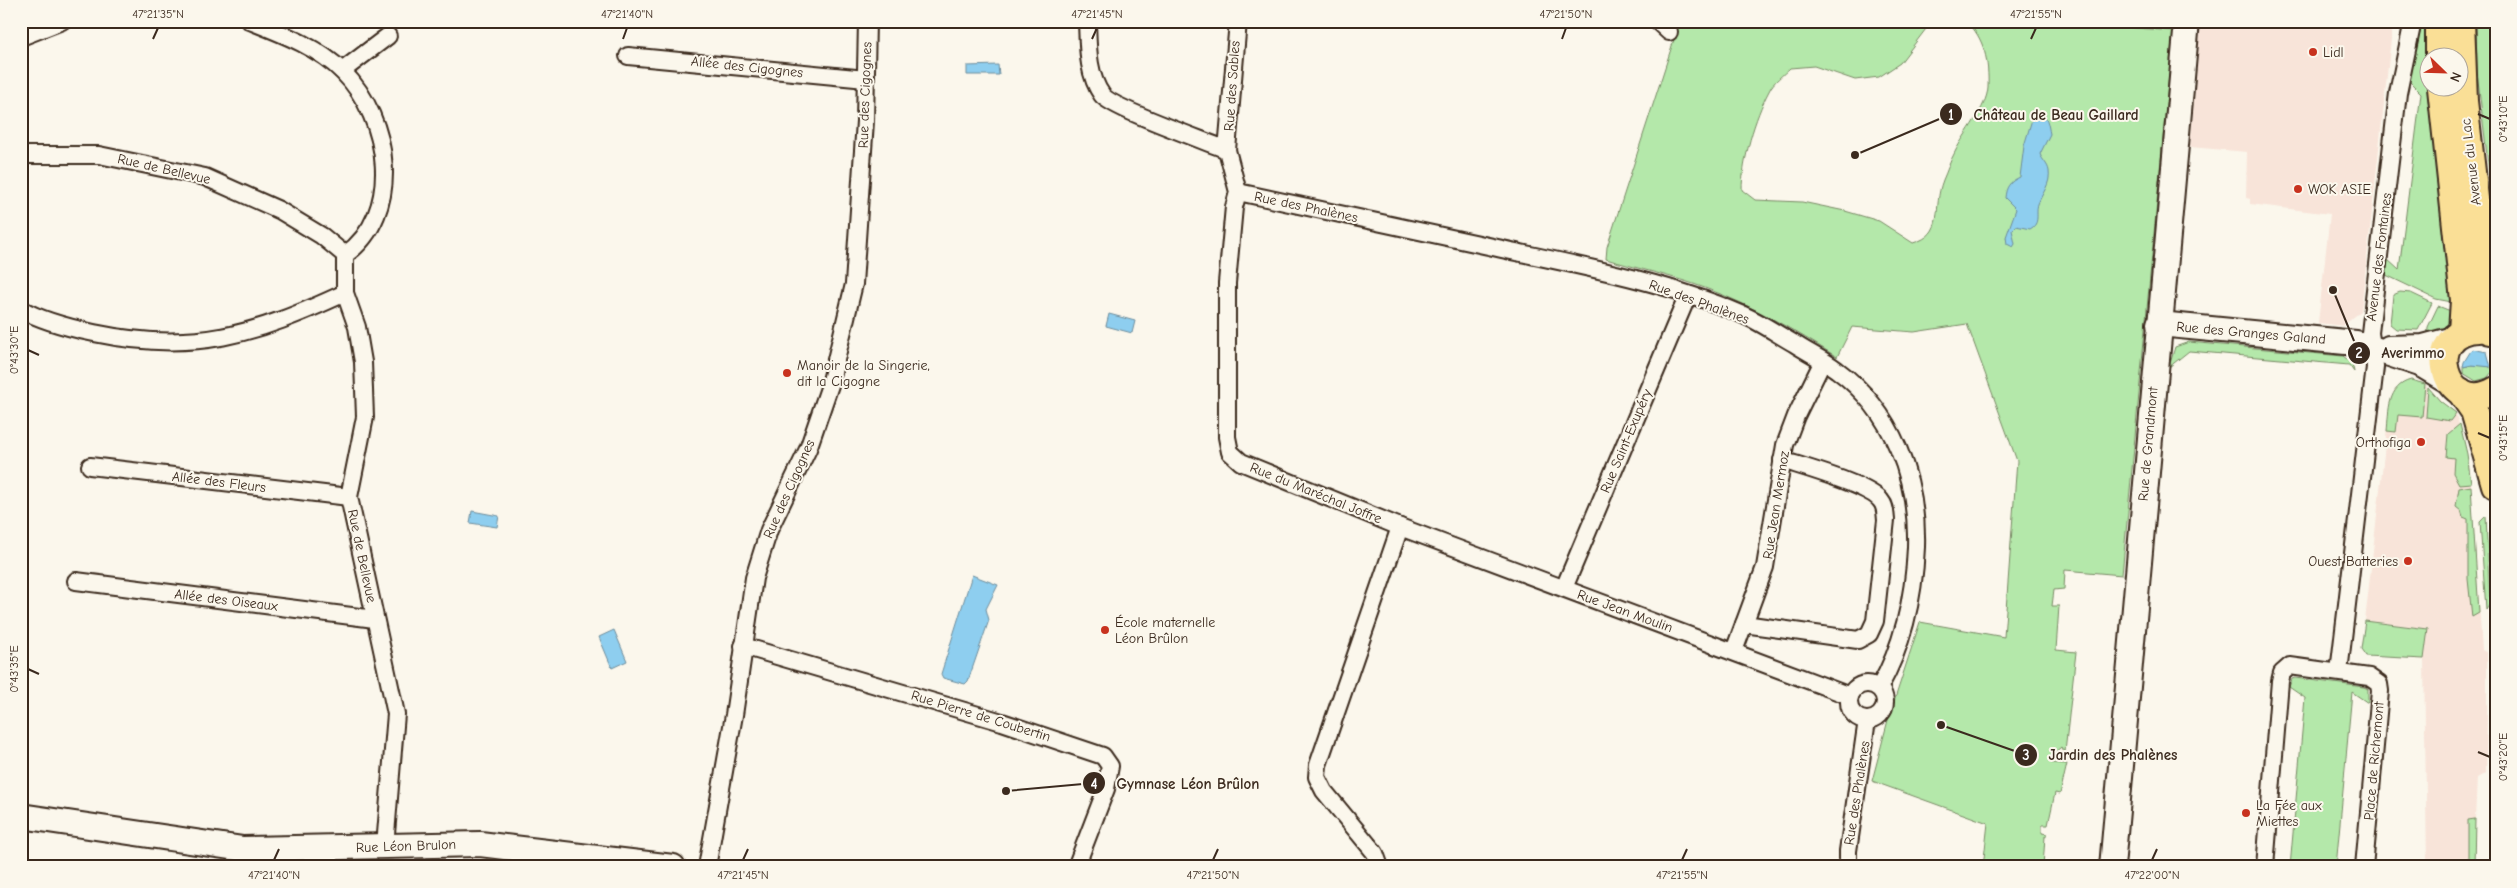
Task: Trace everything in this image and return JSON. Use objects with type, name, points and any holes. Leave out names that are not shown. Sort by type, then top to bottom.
[{"type":"main road","points":[[2439,21],[2439,48]]},
{"type":"main road","name":"Avenue du Lac","points":[[2461,21],[2464,101],[2493,333]]},
{"type":"main road","name":"Avenue du Lac","points":[[2442,98],[2464,300],[2458,336],[2446,349],[2444,361],[2445,372],[2455,386]]},
{"type":"main road","points":[[2458,336],[2477,329],[2493,333]]},
{"type":"main road","points":[[2455,386],[2478,396],[2496,390]]},
{"type":"main road","points":[[2455,386],[2474,412],[2496,486]]},
{"type":"main road","points":[[2496,414],[2496,486]]},
{"type":"street","points":[[21,38],[62,21]]},
{"type":"street","points":[[250,21],[318,51],[342,71],[358,88],[371,114],[384,160],[382,199],[375,222],[365,238],[345,254]]},
{"type":"street","name":"Rue des Cigognes","points":[[707,867],[734,715],[743,646],[760,556],[773,519],[808,450],[830,385],[854,284],[866,79],[867,21]]},
{"type":"street","points":[[1087,21],[1088,55],[1095,81],[1102,97],[1120,108],[1227,150]]},
{"type":"street","name":"Rue des Sables","points":[[1227,150],[1238,21]]},
{"type":"street","name":"Rue de Grandmont","points":[[2112,867],[2187,21]]},
{"type":"street","name":"Avenue des Fontaines","points":[[2339,672],[2375,366],[2370,333],[2398,93],[2413,21]]},
{"type":"street","points":[[342,71],[388,36]]},
{"type":"street","name":"Allée des Cigognes","points":[[628,56],[866,79]]},
{"type":"street","name":"Rue du Maréchal Joffre","points":[[1227,150],[1238,192],[1234,207],[1227,283],[1227,437],[1230,452],[1241,462],[1400,527],[1318,765],[1317,778],[1324,791],[1375,852],[1380,867]]},
{"type":"street","name":"Rue de Bellevue","points":[[21,155],[99,155],[205,176],[279,210],[328,240],[345,254],[344,294],[357,327],[362,353],[365,417],[349,497],[396,714],[384,846]]},
{"type":"street","name":"Rue des Phalènes","points":[[1238,192],[1582,266],[1688,295],[1740,314],[1838,370],[1861,391],[1891,432],[1902,455],[1913,500],[1916,531],[1912,598],[1891,668],[1879,688]]},
{"type":"street","points":[[21,309],[77,330],[128,340],[167,343],[205,341],[245,333],[278,322],[344,294]]},
{"type":"street","name":"Rue Saint-Exupéry","points":[[1564,588],[1688,295]]},
{"type":"street","name":"Rue des Granges Galand","points":[[2159,324],[2344,341],[2420,364],[2455,386]]},
{"type":"street","name":"Rue des Granges Galand","points":[[2372,348],[2423,347],[2458,336]]},
{"type":"street","name":"Rue Jean Mermoz","points":[[1734,651],[1767,560],[1782,460],[1790,431],[1823,361]]},
{"type":"street","points":[[1744,624],[1858,640],[1869,634],[1875,622],[1886,520],[1885,507],[1881,501],[1864,489],[1782,460]]},
{"type":"street","name":"Allée des Fleurs","points":[[90,466],[349,497]]},
{"type":"street","name":"Rue Jean Moulin","points":[[1400,527],[1850,696]]},
{"type":"street","name":"Allée des Oiseaux","points":[[76,581],[376,619]]},
{"type":"street","name":"Rue Pierre de Coubertin","points":[[743,646],[1002,722],[1103,756],[1110,766],[1106,789],[1076,867]]},
{"type":"street","name":"Place de Richemont","points":[[2265,867],[2282,673],[2290,666],[2369,677],[2379,684],[2380,691],[2364,867]]},
{"type":"street","points":[[1863,684],[1879,688],[1885,697],[1884,708],[1878,717],[1867,720],[1861,719],[1852,712],[1850,696],[1853,691],[1863,684]]},
{"type":"street","name":"Rue des Phalènes","points":[[1848,867],[1848,851],[1863,762],[1867,720]]},
{"type":"street","name":"Rue Léon Brulon","points":[[21,816],[243,849],[480,844],[613,863],[673,867]]},
{"type":"shaded area","points":[[2201,21],[2393,21],[2361,311],[2343,326],[2318,323],[2330,214],[2250,204],[2250,199],[2246,198],[2247,152],[2190,147]]},
{"type":"shaded area","points":[[2411,380],[2425,384],[2445,405],[2456,413],[2470,469],[2482,650],[2487,653],[2487,709],[2486,773],[2477,778],[2475,819],[2468,820],[2468,867],[2427,867],[2424,659],[2428,629],[2365,621],[2390,401],[2395,389]]},
{"type":"green space","points":[[1680,21],[1932,21],[1900,63],[1879,77],[1855,80],[1814,66],[1790,68],[1773,85],[1764,102],[1754,126],[1744,166],[1742,190],[1755,200],[1802,202],[1845,211],[1879,221],[1913,243],[1923,239],[1934,226],[1940,190],[1953,155],[1987,95],[1988,78],[1982,43],[1966,21],[2112,21],[2112,26],[2173,31],[2122,575],[2065,570],[2064,589],[2054,590],[2052,606],[2059,606],[2056,650],[2076,652],[2065,752],[2061,747],[2052,755],[2052,763],[2067,764],[2060,794],[2055,793],[2048,825],[2042,825],[2042,833],[2048,834],[2045,836],[2043,867],[1983,867],[1988,823],[1872,781],[1888,720],[1920,622],[2004,637],[2017,461],[1967,324],[1914,332],[1852,327],[1837,357],[1740,302],[1681,280],[1606,259],[1607,247]]},
{"type":"green space","points":[[2423,21],[2432,21],[2431,48],[2420,48],[2420,92],[2408,80]]},
{"type":"green space","points":[[2476,21],[2496,21],[2496,230],[2477,72]]},
{"type":"green space","points":[[2420,98],[2431,98],[2457,303],[2436,299],[2386,275],[2387,259],[2399,270]]},
{"type":"green space","points":[[2400,292],[2411,293],[2432,303],[2418,330],[2396,329],[2390,324],[2393,295]]},
{"type":"green space","points":[[2438,306],[2458,314],[2452,327],[2427,341],[2428,327]]},
{"type":"green space","points":[[2189,342],[2343,356],[2352,363],[2354,372],[2349,365],[2189,351],[2169,367],[2175,347]]},
{"type":"green space","points":[[2472,365],[2488,366],[2494,370],[2487,378],[2476,381],[2463,373],[2463,367]]},
{"type":"green space","points":[[2411,380],[2425,384],[2422,417],[2398,415],[2396,432],[2387,431],[2389,408],[2393,394],[2403,383]]},
{"type":"green space","points":[[2428,387],[2440,401],[2456,413],[2450,421],[2426,417]]},
{"type":"green space","points":[[2460,424],[2471,483],[2459,484],[2453,473],[2454,458],[2446,457],[2448,434]]},
{"type":"green space","points":[[2471,486],[2479,613],[2472,617],[2468,579],[2468,519],[2463,517],[2461,510],[2456,506],[2459,488]]},
{"type":"green space","points":[[2486,516],[2490,604],[2486,610],[2480,522]]},
{"type":"green space","points":[[2365,621],[2428,629],[2424,659],[2366,656],[2361,649]]},
{"type":"green space","points":[[2292,679],[2368,689],[2368,703],[2352,692],[2336,867],[2290,867],[2305,698],[2289,687]]},
{"type":"green space","points":[[2475,819],[2474,867],[2468,867],[2468,820]]},
{"type":"water","points":[[998,65],[999,75],[967,75],[967,66]]},
{"type":"water","points":[[2037,111],[2041,112],[2045,117],[2050,134],[2040,154],[2048,169],[2049,180],[2038,204],[2037,218],[2033,227],[2030,229],[2016,226],[2012,230],[2015,244],[2013,247],[2007,244],[2006,237],[2016,209],[2005,198],[2005,194],[2011,183],[2020,177],[2024,146],[2033,116]]},
{"type":"water","points":[[1109,314],[1135,321],[1132,333],[1106,326]]},
{"type":"water","points":[[2472,349],[2487,352],[2491,367],[2472,365],[2463,367]]},
{"type":"water","points":[[472,511],[499,516],[497,527],[470,523]]},
{"type":"water","points":[[972,575],[998,585],[986,609],[989,620],[968,681],[965,684],[943,678],[941,674]]},
{"type":"water","points":[[614,630],[627,661],[612,668],[599,637]]},
{"type":"place","name":"Lidl","points":[[2313,52]]},
{"type":"place","name":"Château de Beau Gaillard","points":[[1855,155]]},
{"type":"place","name":"WOK ASIE","points":[[2298,189]]},
{"type":"place","name":"Averimmo","points":[[2333,290]]},
{"type":"place","name":"Manoir de la Singerie, dit la Cigogne","points":[[787,373]]},
{"type":"place","name":"Orthofiga","points":[[2421,442]]},
{"type":"place","name":"Ouest Batteries","points":[[2408,561]]},
{"type":"place","name":"École maternelle Léon Brûlon","points":[[1105,630]]},
{"type":"place","name":"Jardin des Phalènes","points":[[1941,725]]},
{"type":"place","name":"Gymnase Léon Brûlon","points":[[1006,791]]},
{"type":"place","name":"La Fée aux Miettes","points":[[2246,813]]}]
